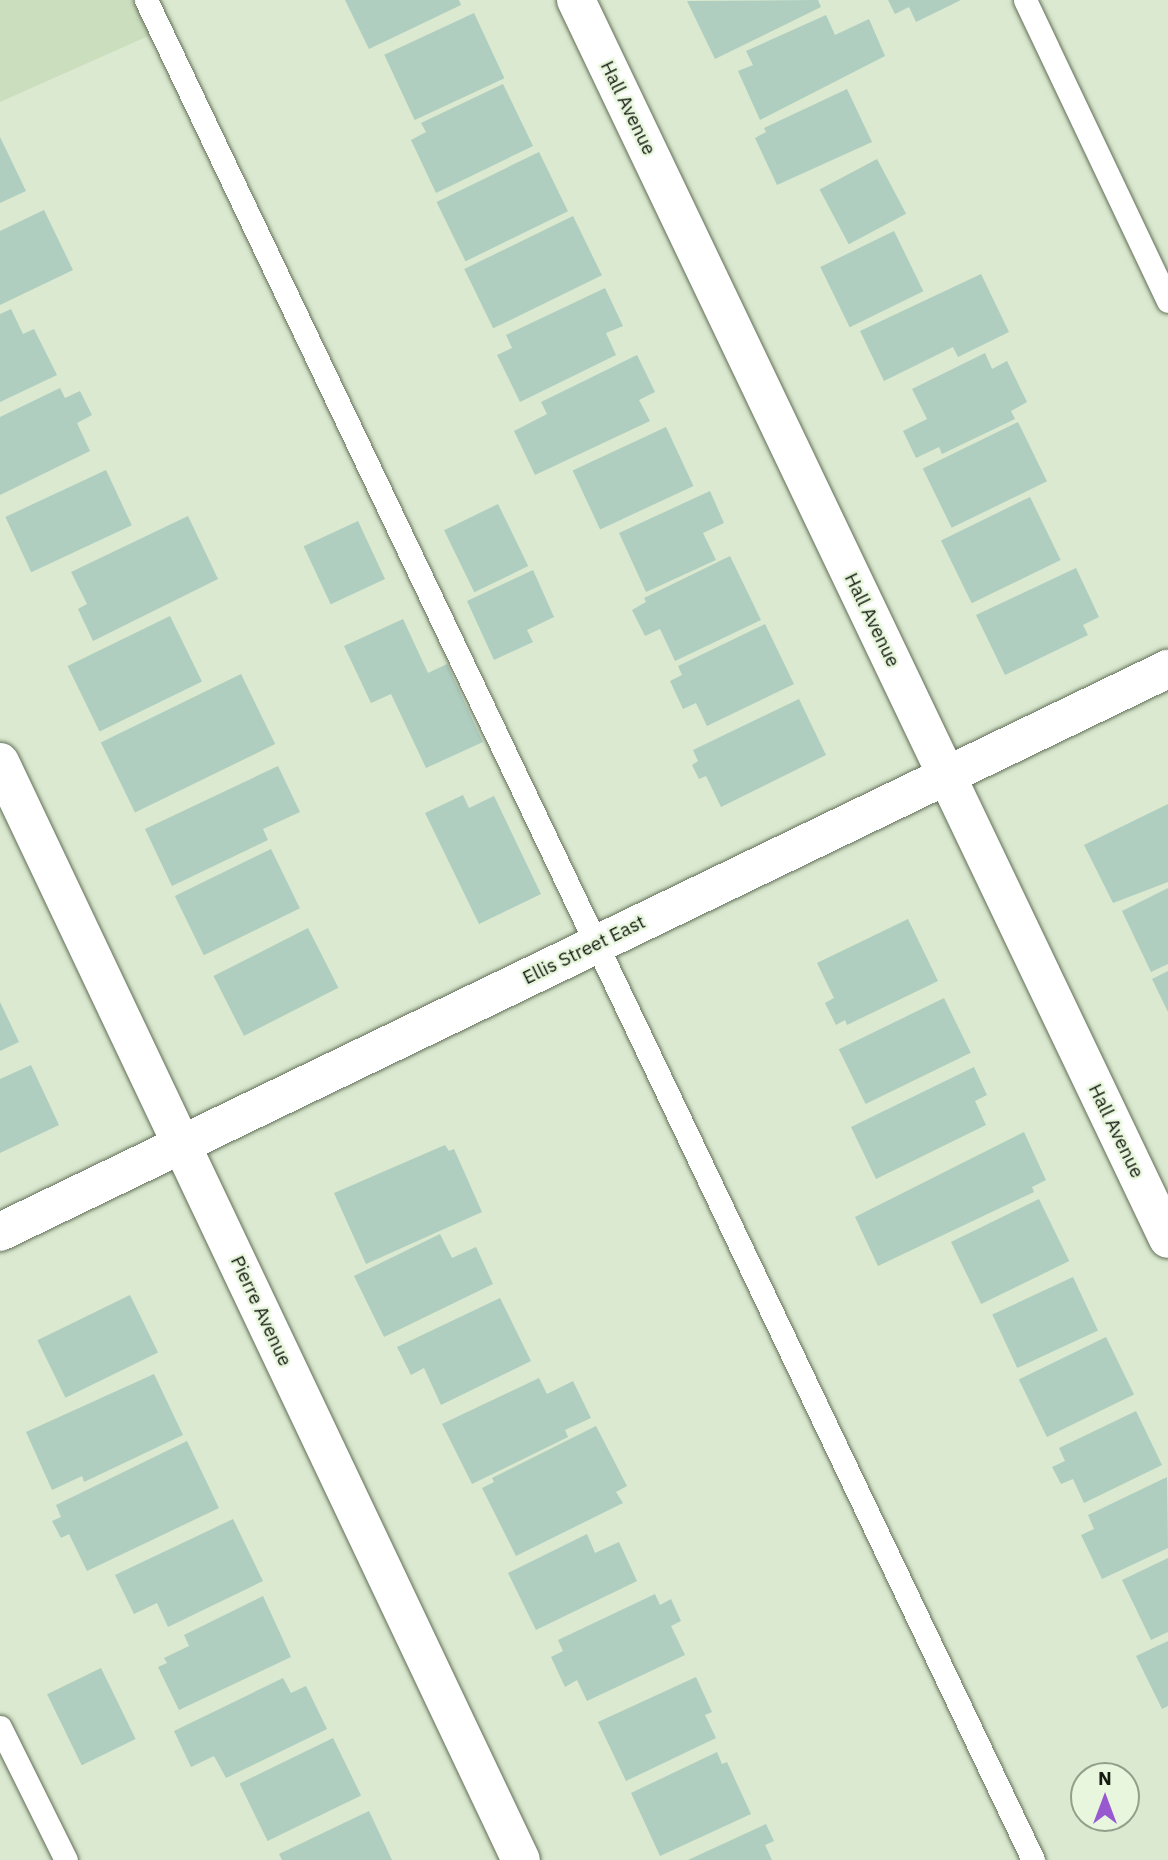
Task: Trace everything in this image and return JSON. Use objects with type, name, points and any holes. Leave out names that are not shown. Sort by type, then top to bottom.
[{"type":"street","name":"Hall Avenue","points":[[576,0],[1168,1240]]},
{"type":"street","name":"Ellis Street East","points":[[0,1232],[1168,669]]},
{"type":"street","name":"Pierre Avenue","points":[[0,762],[521,1860]]},
{"type":"lane","points":[[145,0],[1033,1860]]},
{"type":"lane","points":[[1025,0],[1168,301]]},
{"type":"lane","points":[[0,1727],[66,1860]]},
{"type":"shaded area","points":[[0,0],[160,0],[173,25],[0,102]]},
{"type":"building","points":[[345,0],[459,0],[461,5],[369,49]]},
{"type":"building","points":[[818,0],[821,7],[715,59],[687,1]]},
{"type":"building","points":[[888,0],[961,0],[916,22],[909,7],[895,14]]},
{"type":"building","points":[[474,13],[504,78],[415,120],[384,55]]},
{"type":"building","points":[[826,15],[835,35],[869,19],[885,56],[760,120],[738,71],[753,65],[746,51]]},
{"type":"building","points":[[503,84],[533,146],[436,193],[411,140],[426,132],[421,123]]},
{"type":"building","points":[[847,89],[872,142],[777,185],[755,138],[766,132],[764,128]]},
{"type":"building","points":[[0,137],[26,191],[0,203]]},
{"type":"building","points":[[539,152],[568,211],[465,261],[437,202]]},
{"type":"building","points":[[877,159],[906,214],[849,244],[820,190]]},
{"type":"building","points":[[44,210],[73,270],[0,305],[0,231]]},
{"type":"building","points":[[573,216],[602,275],[493,328],[464,269]]},
{"type":"building","points":[[894,231],[923,291],[850,327],[820,267]]},
{"type":"building","points":[[981,274],[1009,332],[958,357],[953,347],[884,381],[860,331]]},
{"type":"building","points":[[605,288],[623,326],[606,333],[616,355],[520,402],[497,355],[512,348],[506,335]]},
{"type":"building","points":[[11,309],[23,334],[34,329],[57,375],[0,402],[0,314]]},
{"type":"building","points":[[985,353],[992,369],[1007,361],[1027,402],[1011,411],[1015,419],[942,454],[939,447],[916,458],[903,431],[927,419],[912,389]]},
{"type":"building","points":[[637,355],[655,392],[639,400],[650,421],[535,475],[514,431],[547,414],[541,402]]},
{"type":"building","points":[[60,388],[65,398],[80,391],[92,415],[77,423],[90,451],[0,495],[0,417]]},
{"type":"building","points":[[1018,422],[1047,481],[952,528],[923,468]]},
{"type":"building","points":[[666,427],[693,486],[600,529],[573,471]]},
{"type":"building","points":[[106,470],[132,525],[31,572],[5,517]]},
{"type":"building","points":[[710,491],[724,523],[703,533],[716,560],[646,592],[619,533]]},
{"type":"building","points":[[1030,497],[1061,560],[972,603],[941,540]]},
{"type":"building","points":[[498,504],[528,566],[474,592],[444,530]]},
{"type":"building","points":[[188,516],[218,579],[93,641],[78,609],[87,604],[71,572]]},
{"type":"building","points":[[358,521],[385,579],[331,604],[304,546]]},
{"type":"building","points":[[730,556],[761,620],[675,661],[660,629],[645,636],[632,610],[646,602],[644,598]]},
{"type":"building","points":[[1076,568],[1099,617],[1083,625],[1088,635],[1005,675],[976,615]]},
{"type":"building","points":[[533,570],[554,617],[527,630],[533,642],[494,660],[467,601]]},
{"type":"building","points":[[170,616],[202,682],[100,732],[68,666]]},
{"type":"building","points":[[403,619],[428,673],[447,664],[483,742],[426,768],[391,694],[371,703],[344,646]]},
{"type":"building","points":[[765,624],[794,684],[707,726],[696,703],[683,709],[670,681],[682,675],[678,666]]},
{"type":"building","points":[[241,674],[275,744],[135,812],[101,742]]},
{"type":"building","points":[[799,699],[826,755],[721,807],[706,776],[699,779],[692,765],[698,761],[693,750]]},
{"type":"building","points":[[278,766],[300,812],[263,829],[268,840],[172,886],[145,829]]},
{"type":"building","points":[[463,795],[469,808],[494,796],[541,894],[479,924],[425,813]]},
{"type":"building","points":[[1168,804],[1168,882],[1113,903],[1084,845]]},
{"type":"building","points":[[271,849],[300,908],[204,955],[175,896]]},
{"type":"building","points":[[1168,888],[1168,964],[1151,972],[1122,911]]},
{"type":"building","points":[[908,919],[938,981],[847,1025],[845,1020],[836,1025],[825,1003],[834,998],[817,963]]},
{"type":"building","points":[[308,928],[338,988],[244,1036],[214,976]]},
{"type":"building","points":[[1168,971],[1168,1012],[1152,979]]},
{"type":"building","points":[[944,998],[971,1053],[866,1104],[839,1049]]},
{"type":"building","points":[[0,1002],[19,1042],[0,1051]]},
{"type":"building","points":[[31,1065],[59,1125],[0,1153],[0,1079]]},
{"type":"building","points":[[974,1067],[987,1095],[975,1101],[986,1125],[876,1179],[851,1127]]},
{"type":"building","points":[[1024,1132],[1046,1180],[1032,1187],[1034,1192],[878,1266],[855,1217]]},
{"type":"building","points":[[445,1145],[449,1151],[454,1149],[482,1212],[366,1264],[334,1193]]},
{"type":"building","points":[[1039,1199],[1069,1261],[981,1304],[951,1242]]},
{"type":"building","points":[[440,1234],[452,1258],[476,1247],[493,1284],[384,1337],[354,1276]]},
{"type":"building","points":[[1073,1277],[1098,1330],[1017,1368],[992,1315]]},
{"type":"building","points":[[130,1295],[158,1353],[65,1398],[37,1340]]},
{"type":"building","points":[[500,1298],[531,1361],[441,1405],[424,1368],[411,1375],[397,1347]]},
{"type":"building","points":[[1106,1337],[1134,1395],[1047,1437],[1019,1380]]},
{"type":"building","points":[[154,1374],[183,1435],[84,1482],[82,1476],[52,1490],[26,1432]]},
{"type":"building","points":[[539,1378],[547,1394],[573,1381],[591,1418],[565,1430],[568,1437],[472,1484],[442,1424]]},
{"type":"building","points":[[1136,1411],[1162,1465],[1084,1503],[1073,1479],[1061,1484],[1052,1467],[1065,1461],[1059,1448]]},
{"type":"building","points":[[596,1426],[627,1486],[616,1492],[623,1503],[516,1556],[482,1488],[494,1482],[492,1478]]},
{"type":"building","points":[[187,1441],[219,1508],[87,1571],[69,1534],[61,1538],[52,1521],[61,1517],[56,1505]]},
{"type":"building","points":[[1167,1477],[1168,1548],[1102,1579],[1081,1535],[1094,1529],[1088,1515]]},
{"type":"building","points":[[233,1519],[263,1581],[168,1627],[157,1603],[134,1614],[115,1575]]},
{"type":"building","points":[[587,1534],[595,1553],[619,1542],[637,1581],[536,1630],[508,1573]]},
{"type":"building","points":[[1168,1558],[1168,1632],[1151,1640],[1122,1580]]},
{"type":"building","points":[[655,1594],[660,1605],[671,1599],[681,1621],[671,1626],[685,1655],[587,1701],[577,1680],[565,1687],[551,1657],[563,1651],[558,1640]]},
{"type":"building","points":[[263,1596],[291,1657],[179,1710],[158,1667],[167,1663],[164,1658],[189,1646],[184,1635]]},
{"type":"building","points":[[1168,1641],[1168,1706],[1162,1709],[1136,1656]]},
{"type":"building","points":[[101,1668],[136,1739],[82,1765],[47,1694]]},
{"type":"building","points":[[696,1677],[712,1712],[705,1715],[716,1738],[626,1781],[598,1722]]},
{"type":"building","points":[[283,1678],[291,1693],[306,1686],[327,1729],[226,1778],[214,1756],[191,1767],[174,1731]]},
{"type":"building","points":[[333,1738],[361,1796],[268,1841],[240,1784]]},
{"type":"building","points":[[717,1752],[722,1764],[727,1762],[751,1814],[660,1856],[631,1793]]},
{"type":"building","points":[[369,1811],[392,1860],[282,1860],[279,1854]]},
{"type":"building","points":[[766,1824],[774,1841],[765,1845],[772,1860],[688,1860]]}]
